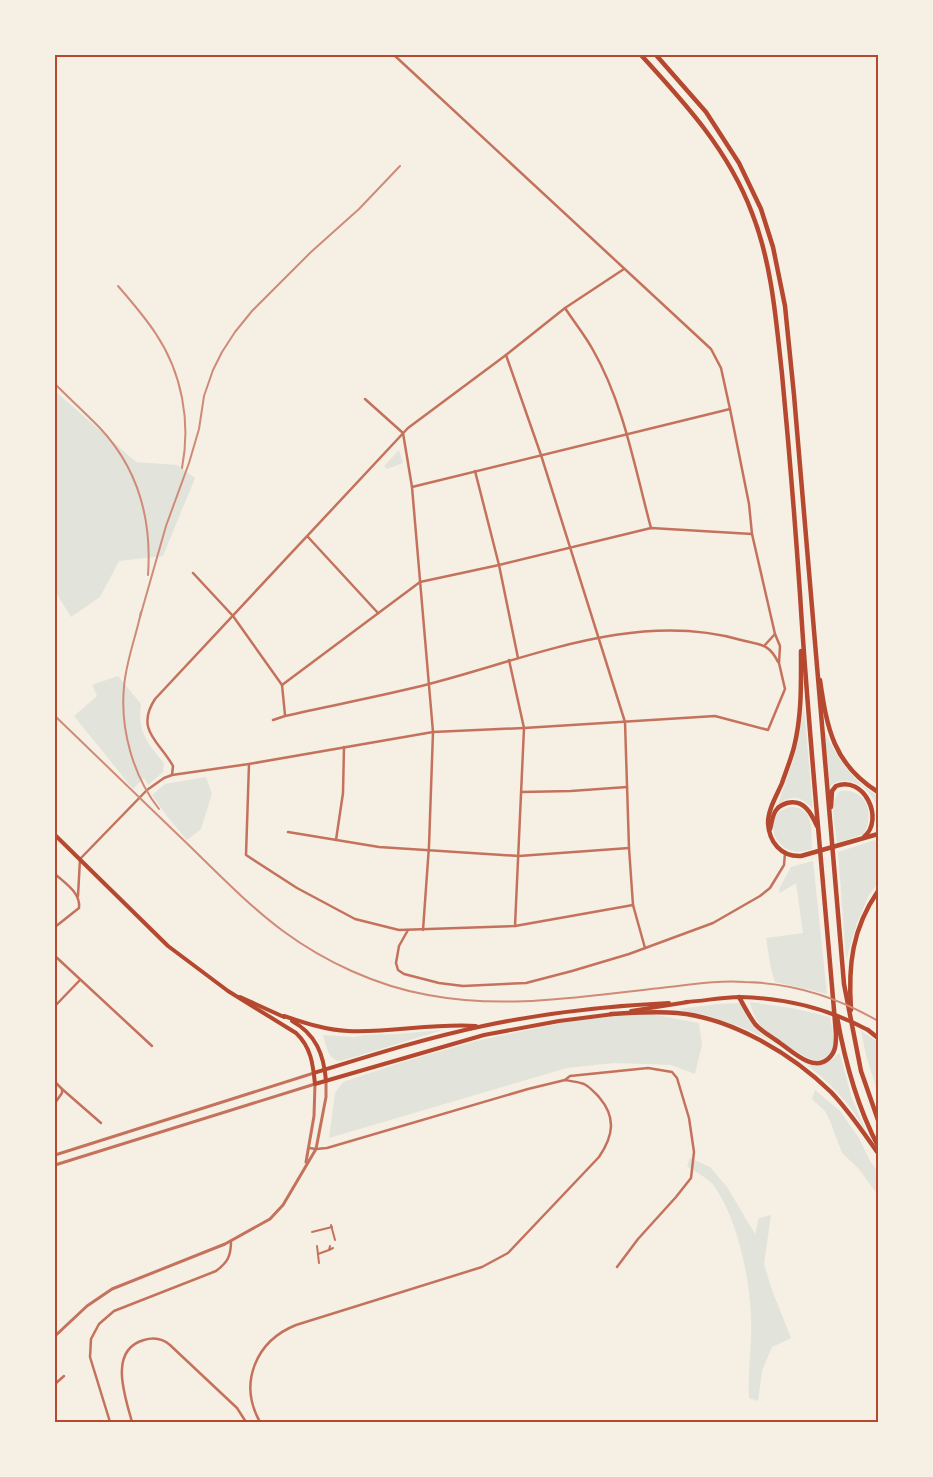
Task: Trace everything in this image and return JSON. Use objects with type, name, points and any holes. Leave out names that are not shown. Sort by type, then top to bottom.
[{"type":"main road","points":[[641,55],[694,114],[728,161],[752,211],[764,246],[775,310],[784,396],[832,985],[838,1034],[859,1104],[878,1146]]},
{"type":"main road","points":[[656,55],[706,112],[740,163],[761,209],[773,247],[785,306],[793,385],[834,873],[846,983],[852,1032],[861,1071],[878,1120]]},
{"type":"main road","points":[[813,624],[825,717],[830,733],[839,752],[852,771],[863,782],[878,792]]},
{"type":"main road","points":[[802,625],[801,698],[797,734],[790,761],[769,815],[769,832],[775,845],[785,853],[793,856],[806,855],[878,834]]},
{"type":"main road","points":[[830,826],[834,788],[843,784],[856,788],[868,798],[872,807],[872,816],[869,833],[864,838],[855,842]]},
{"type":"main road","points":[[769,832],[776,809],[792,802],[804,806],[812,815],[819,829]]},
{"type":"main road","points":[[55,835],[168,946],[228,991],[296,1033],[310,1053],[315,1084],[484,1035],[559,1021],[688,1002]]},
{"type":"main road","points":[[846,983],[857,933],[878,891]]},
{"type":"main road","points":[[228,991],[307,1024],[346,1031],[460,1025],[480,1026]]},
{"type":"main road","points":[[739,997],[752,1020],[761,1030],[808,1062],[824,1062],[833,1054],[838,1034]]},
{"type":"main road","points":[[314,1073],[480,1026],[557,1012],[739,997],[770,999],[833,1014],[868,1030],[878,1037]]},
{"type":"main road","points":[[611,1014],[662,1012],[692,1015],[722,1023],[751,1035],[802,1068],[830,1092],[853,1118],[878,1153]]},
{"type":"main road","points":[[284,1016],[309,1032],[315,1041],[325,1069],[326,1081]]},
{"type":"street","points":[[394,55],[711,349],[721,368],[730,409],[749,504],[752,534],[774,634],[780,646],[779,663]]},
{"type":"street","points":[[172,775],[173,766],[149,731],[148,712],[155,698],[408,428],[506,355],[565,308],[624,269]]},
{"type":"street","points":[[565,308],[593,349],[612,390],[626,434],[650,528]]},
{"type":"street","points":[[506,355],[541,455],[625,722],[629,848],[633,905],[644,948]]},
{"type":"street","points":[[366,399],[403,434],[412,487],[433,732],[423,930]]},
{"type":"street","points":[[412,487],[730,409]]},
{"type":"street","points":[[475,471],[499,565],[518,658]]},
{"type":"street","points":[[282,685],[420,582],[499,565],[650,528],[752,534]]},
{"type":"street","points":[[308,536],[378,614]]},
{"type":"street","points":[[193,573],[233,616],[282,685],[285,716]]},
{"type":"street","points":[[55,927],[79,908],[80,859],[147,790],[164,778],[172,775],[249,764],[433,732],[715,716],[768,730],[785,689],[779,663],[773,652],[764,646],[729,636],[701,632],[639,631],[599,638],[510,660],[429,684],[273,720]]},
{"type":"street","points":[[764,646],[774,634]]},
{"type":"street","points":[[510,660],[524,728],[515,926]]},
{"type":"street","points":[[336,841],[343,793],[344,747]]},
{"type":"street","points":[[249,764],[246,855],[297,888],[354,919],[399,930],[515,926],[633,905]]},
{"type":"street","points":[[522,792],[627,787]]},
{"type":"street","points":[[288,832],[380,847],[518,856],[629,848]]},
{"type":"street","points":[[408,930],[402,939],[396,963],[398,970],[404,974],[416,978],[463,986],[526,983],[572,971],[644,948],[712,923],[760,896],[770,888],[781,872],[785,853]]},
{"type":"street","points":[[55,874],[78,896]]},
{"type":"street","points":[[55,956],[152,1046]]},
{"type":"street","points":[[55,1006],[81,980]]},
{"type":"street","points":[[309,1148],[327,1148],[564,1080],[570,1076],[648,1068],[672,1072],[678,1078],[689,1118],[694,1152],[691,1178],[638,1239],[617,1267]]},
{"type":"street","points":[[55,1154],[314,1073]]},
{"type":"street","points":[[260,1422],[253,1407],[251,1395],[250,1382],[252,1373],[260,1354],[280,1332],[296,1325],[482,1268],[508,1254],[599,1157],[610,1134],[609,1112],[589,1087],[564,1080]]},
{"type":"street","points":[[55,1336],[87,1306],[112,1289],[231,1240],[275,1215],[316,1149],[326,1096],[326,1081]]},
{"type":"street","points":[[55,1082],[101,1123]]},
{"type":"street","points":[[55,1165],[315,1084],[314,1116],[306,1163]]},
{"type":"street","points":[[55,1103],[61,1097],[62,1089]]},
{"type":"street","points":[[312,1232],[332,1226],[335,1240]]},
{"type":"street","points":[[110,1422],[90,1357],[91,1339],[99,1324],[114,1311],[216,1271],[227,1260],[232,1250],[231,1240]]},
{"type":"street","points":[[317,1246],[319,1262]]},
{"type":"street","points":[[318,1254],[329,1250],[331,1247]]},
{"type":"street","points":[[132,1422],[125,1394],[122,1368],[123,1358],[132,1346],[141,1341],[154,1338],[170,1344],[237,1408],[246,1422]]},
{"type":"street","points":[[55,1384],[64,1376]]},
{"type":"shaded area","points":[[55,391],[136,462],[177,465],[195,478],[163,556],[119,561],[100,597],[71,617],[55,591]]},
{"type":"shaded area","points":[[399,450],[403,463],[387,469],[384,466]]},
{"type":"shaded area","points":[[118,676],[141,704],[142,729],[148,743],[164,763],[163,772],[148,785],[144,778],[133,789],[74,716],[97,696],[92,685]]},
{"type":"shaded area","points":[[804,707],[813,809],[804,801],[796,798],[788,799],[778,804],[794,758]]},
{"type":"shaded area","points":[[825,732],[846,768],[860,783],[878,796],[878,831],[876,831],[876,806],[868,791],[849,781],[836,782],[830,786]]},
{"type":"shaded area","points":[[206,777],[212,794],[201,829],[187,840],[152,795],[165,784]]},
{"type":"shaded area","points":[[840,791],[849,791],[862,798],[866,804],[869,818],[864,834],[837,843],[834,823],[834,801]]},
{"type":"shaded area","points":[[789,807],[803,810],[810,820],[812,849],[800,852],[792,851],[782,845],[775,836],[773,824],[775,818],[779,812]]},
{"type":"shaded area","points":[[878,839],[878,883],[869,895],[857,923],[846,960],[838,852]]},
{"type":"shaded area","points":[[813,861],[827,994],[775,982],[766,938],[803,933],[796,883],[780,893],[779,889],[791,867]]},
{"type":"shaded area","points":[[750,1002],[792,1008],[830,1017],[834,1039],[832,1051],[824,1058],[816,1060],[794,1050],[761,1026],[754,1015]]},
{"type":"shaded area","points":[[740,1003],[748,1019],[761,1034],[782,1048],[738,1026],[709,1016],[679,1009]]},
{"type":"shaded area","points":[[646,1013],[699,1023],[702,1045],[695,1074],[671,1065],[614,1063],[567,1068],[329,1138],[335,1093],[343,1082],[399,1063],[476,1041],[571,1021]]},
{"type":"shaded area","points":[[443,1030],[341,1061],[330,1055],[323,1035],[355,1037]]},
{"type":"shaded area","points":[[861,1031],[878,1042],[878,1094],[866,1055]]},
{"type":"shaded area","points":[[840,1054],[852,1099],[868,1135],[852,1109],[838,1093],[799,1059],[808,1065],[818,1066],[825,1064]]},
{"type":"shaded area","points":[[815,1090],[840,1111],[859,1138],[870,1161],[878,1172],[878,1195],[858,1168],[842,1153],[825,1111],[812,1099]]},
{"type":"shaded area","points":[[690,1158],[710,1167],[727,1187],[755,1234],[759,1218],[771,1215],[764,1264],[791,1338],[772,1347],[762,1371],[758,1401],[749,1398],[750,1299],[738,1238],[731,1218],[714,1186],[687,1166]]},
{"type":"railway","points":[[140,617],[166,526],[199,429],[204,396],[213,370],[222,352],[252,311],[311,252],[359,209],[400,166]]},
{"type":"railway","points":[[118,286],[152,328],[165,349],[178,381],[185,416],[185,451],[182,468]]},
{"type":"railway","points":[[55,384],[99,427],[124,460],[133,477],[145,514],[149,554],[148,575]]},
{"type":"railway","points":[[141,612],[125,677],[124,719],[126,735],[135,767],[159,809]]},
{"type":"railway","points":[[55,716],[254,908],[283,931],[316,953],[371,979],[390,986],[428,995],[487,1001],[573,998],[714,982],[763,983],[797,988],[830,998],[878,1021]]}]
